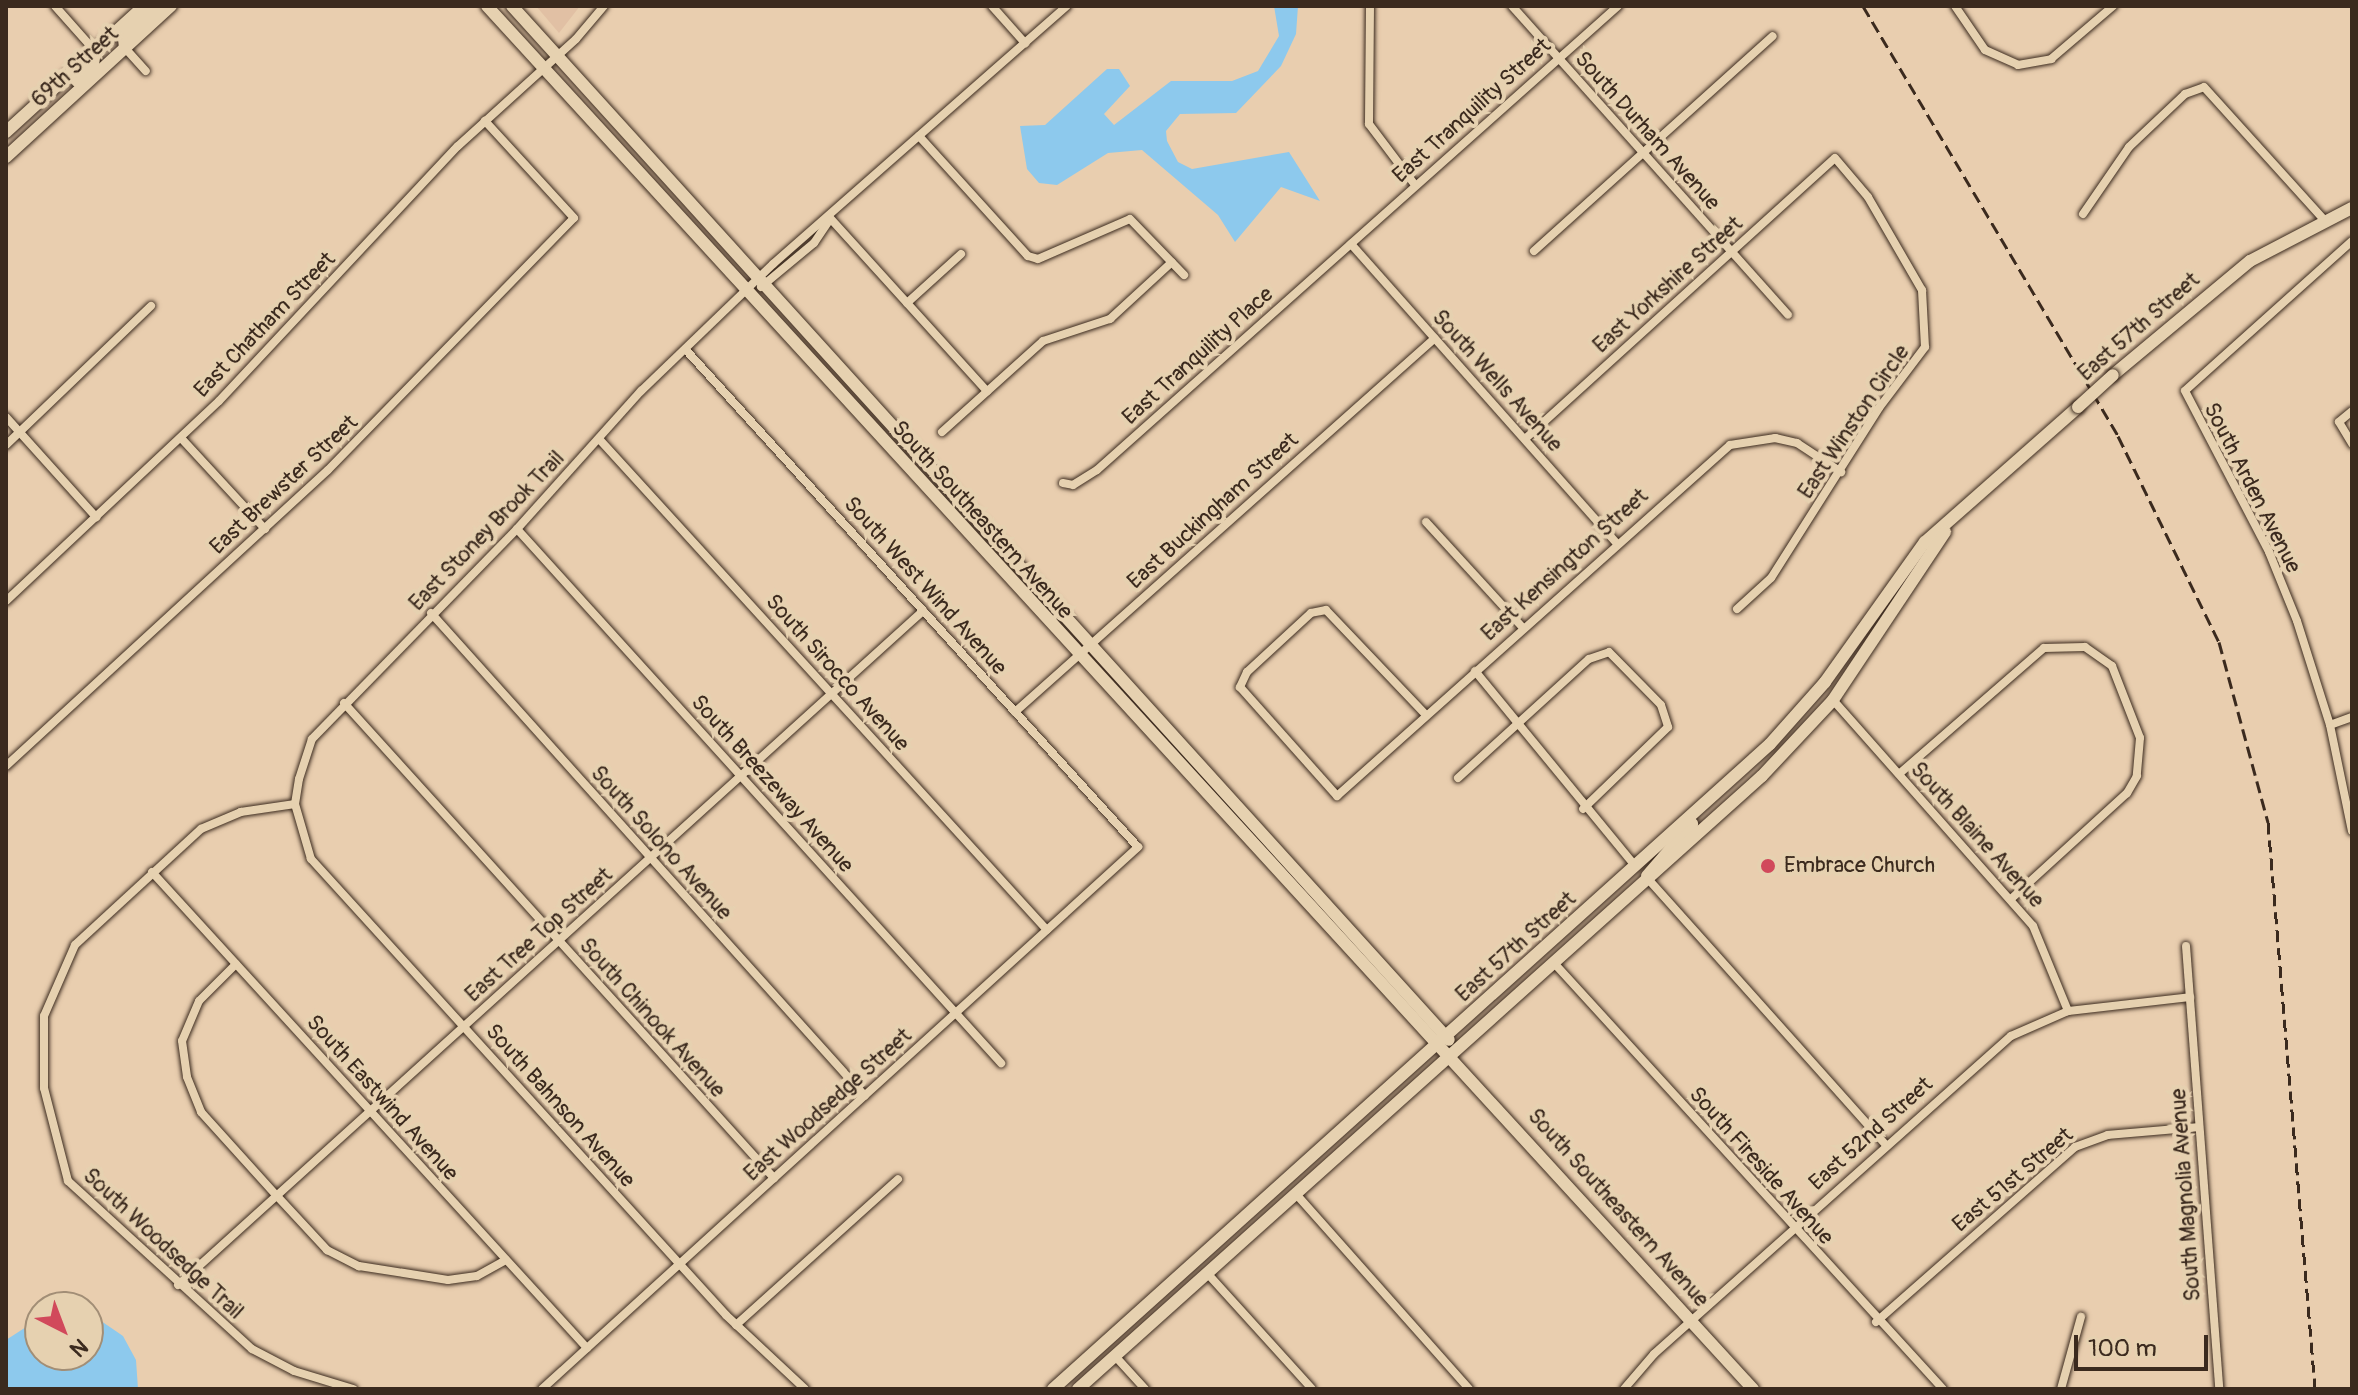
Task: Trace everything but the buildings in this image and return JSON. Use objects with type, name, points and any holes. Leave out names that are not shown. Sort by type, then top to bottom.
[{"type":"main road","points":[[6,132],[144,6]]},
{"type":"main road","points":[[125,48],[126,35],[157,6]]},
{"type":"main road","name":"69th Street","points":[[6,157],[171,6]]},
{"type":"main road","name":"South Southeastern Avenue","points":[[487,6],[1435,1046],[1453,1055],[1753,1389]]},
{"type":"main road","name":"South Southeastern Avenue","points":[[512,6],[1448,1035],[1453,1055]]},
{"type":"main road","points":[[19,145],[93,65],[95,51]]},
{"type":"main road","name":"East 57th Street","points":[[1053,1389],[1722,787],[1807,704],[1911,558],[2113,375],[2227,278],[2352,208]]},
{"type":"main road","name":"East 57th Street","points":[[1078,1389],[1762,776],[1833,700],[1928,555],[1971,504]]},
{"type":"main road","points":[[1649,880],[1653,865],[1722,787]]},
{"type":"street","points":[[55,6],[95,51]]},
{"type":"street","name":"East Chatham Street","points":[[6,601],[181,438],[485,121],[557,56],[604,6]]},
{"type":"street","points":[[992,6],[1025,43]]},
{"type":"street","points":[[747,292],[814,243],[830,218],[1067,6]]},
{"type":"street","points":[[1370,6],[1369,124],[1415,185]]},
{"type":"street","name":"South Durham Avenue","points":[[1512,6],[1788,315]]},
{"type":"street","name":"East Tranquility Street","points":[[1351,244],[1618,6]]},
{"type":"street","points":[[1955,6],[1985,50],[2018,65],[2051,59],[2113,6]]},
{"type":"street","points":[[1534,251],[1773,36]]},
{"type":"street","points":[[125,48],[146,71]]},
{"type":"street","points":[[2083,214],[2129,147],[2185,94],[2204,87],[2325,221]]},
{"type":"street","name":"East Brewster Street","points":[[6,766],[265,529],[574,218],[485,121]]},
{"type":"street","points":[[919,136],[1028,256],[1038,259],[1130,219],[1184,275]]},
{"type":"street","name":"East Yorkshire Street","points":[[1525,439],[1835,158]]},
{"type":"street","name":"East Winston Circle","points":[[1737,609],[1771,578],[1879,408],[1917,366],[1928,329],[1922,290],[1868,197],[1835,158]]},
{"type":"street","points":[[830,218],[987,391]]},
{"type":"street","name":"South Arden Avenue","points":[[2352,241],[2185,391],[2269,552],[2330,725],[2352,831]]},
{"type":"street","name":"South Wells Avenue","points":[[1351,244],[1616,542]]},
{"type":"street","name":"East Tranquility Place","points":[[1063,483],[1073,485],[1097,470],[1351,244]]},
{"type":"street","points":[[907,303],[961,254]]},
{"type":"street","points":[[942,432],[1043,341],[1110,319],[1172,262]]},
{"type":"street","name":"East Stoney Brook Trail","points":[[303,836],[295,804],[312,739],[431,613],[517,529],[685,349],[747,292]]},
{"type":"street","points":[[6,445],[151,306]]},
{"type":"street","name":"East Buckingham Street","points":[[1015,712],[1435,338]]},
{"type":"street","name":"South West Wind Avenue","points":[[685,349],[1138,847]]},
{"type":"street","points":[[2352,411],[2339,422],[2352,444]]},
{"type":"street","points":[[6,417],[96,517]]},
{"type":"street","points":[[181,438],[265,529]]},
{"type":"street","name":"East Kensington Street","points":[[1426,715],[1326,610],[1311,613],[1247,672],[1242,693],[1337,796],[1523,628],[1616,542],[1730,445],[1775,438],[1797,443],[1841,472]]},
{"type":"street","name":"South Sirocco Avenue","points":[[600,440],[1047,930]]},
{"type":"street","points":[[1426,522],[1523,628]]},
{"type":"street","name":"South Breezeway Avenue","points":[[517,529],[1001,1063]]},
{"type":"street","name":"East Tree Top Street","points":[[178,1285],[923,611]]},
{"type":"street","name":"South Solono Avenue","points":[[431,613],[865,1096]]},
{"type":"street","points":[[1899,774],[2044,648],[2085,647],[2112,666],[2140,738],[2137,776],[2127,793],[2011,899]]},
{"type":"street","points":[[1458,778],[1520,721],[1605,652],[1619,659],[1665,711],[1666,732],[1583,809]]},
{"type":"street","points":[[1475,671],[1520,721],[1583,809],[1635,866]]},
{"type":"street","name":"South Blaine Avenue","points":[[1833,700],[2011,899],[2042,941],[2068,1011]]},
{"type":"street","name":"South Chinook Avenue","points":[[344,703],[774,1178]]},
{"type":"street","points":[[2330,725],[2352,717]]},
{"type":"street","name":"South Woodsedge Trail","points":[[295,804],[241,812],[201,829],[152,872],[70,953],[44,1016],[41,1054],[57,1158],[68,1181],[178,1285],[252,1349],[294,1371],[353,1389]]},
{"type":"street","name":"South Bahnson Avenue","points":[[303,836],[311,859],[464,1028],[736,1325],[805,1389]]},
{"type":"street","name":"East Woodsedge Street","points":[[542,1389],[1138,847]]},
{"type":"street","name":"South Eastwind Avenue","points":[[152,872],[587,1348]]},
{"type":"street","points":[[1649,880],[1886,1145]]},
{"type":"street","name":"South Magnolia Avenue","points":[[2186,946],[2219,1389]]},
{"type":"street","name":"South Fireside Avenue","points":[[1554,963],[1876,1322],[1943,1389]]},
{"type":"street","points":[[236,964],[199,1001],[182,1041],[187,1077],[201,1112],[277,1196],[327,1250],[359,1266],[448,1280],[477,1276],[506,1260]]},
{"type":"street","name":"East 52nd Street","points":[[1624,1389],[1691,1319],[2001,1043],[2068,1011],[2190,997]]},
{"type":"street","name":"East 51st Street","points":[[1876,1322],[2075,1147],[2108,1135],[2199,1127]]},
{"type":"street","points":[[736,1325],[898,1179]]},
{"type":"street","points":[[1296,1194],[1469,1389]]},
{"type":"street","points":[[1207,1273],[1312,1389]]},
{"type":"street","points":[[2061,1389],[2081,1317]]},
{"type":"street","points":[[1115,1356],[1145,1389]]},
{"type":"shaded area","points":[[536,6],[580,6],[559,33]]},
{"type":"water","points":[[1274,6],[1298,6],[1296,34],[1281,66],[1236,113],[1180,114],[1166,131],[1167,141],[1178,162],[1192,169],[1289,152],[1320,201],[1281,187],[1235,242],[1218,215],[1142,150],[1108,153],[1057,185],[1039,183],[1027,169],[1020,126],[1045,125],[1107,69],[1119,69],[1130,86],[1104,114],[1114,125],[1171,81],[1232,81],[1258,71],[1279,36]]},
{"type":"water","points":[[104,1323],[123,1336],[136,1360],[138,1389],[6,1389],[6,1340],[24,1328],[24,1371],[104,1371]]},
{"type":"railway","points":[[1863,6],[2118,436],[2219,642],[2268,822],[2315,1389]]},
{"type":"place","name":"Embrace Church","points":[[1768,866]]}]
